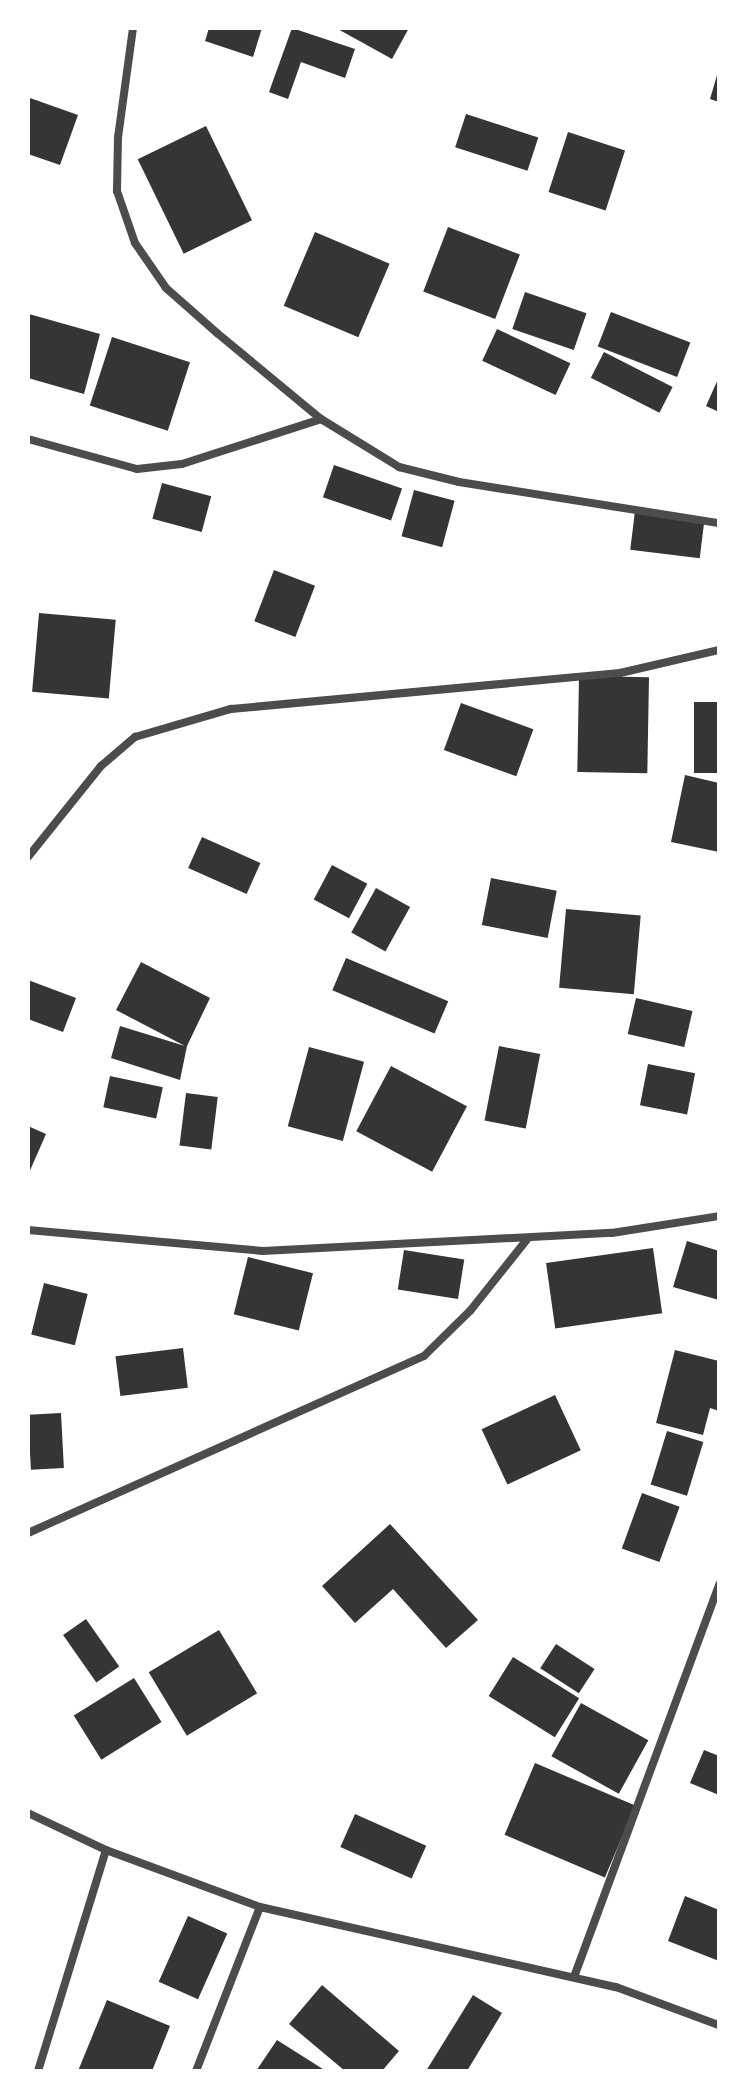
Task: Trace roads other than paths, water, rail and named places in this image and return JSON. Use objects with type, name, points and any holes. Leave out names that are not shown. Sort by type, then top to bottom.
[{"type":"street","points":[[133,28],[118,137],[117,191],[135,243],[166,288],[321,419],[399,467],[459,482],[719,523]]},
{"type":"street","points":[[28,439],[137,469],[182,464],[321,419]]},
{"type":"street","points":[[28,857],[101,766],[135,737],[231,709],[620,673],[719,650]]},
{"type":"street","points":[[28,1230],[263,1251],[612,1233],[719,1216]]},
{"type":"street","points":[[28,1533],[424,1356],[470,1311],[528,1238]]},
{"type":"street","points":[[574,1977],[719,1584]]},
{"type":"street","points":[[28,1813],[106,1850],[260,1907],[574,1977],[719,2025]]},
{"type":"street","points":[[38,2071],[106,1850]]},
{"type":"street","points":[[196,2071],[260,1907]]}]
